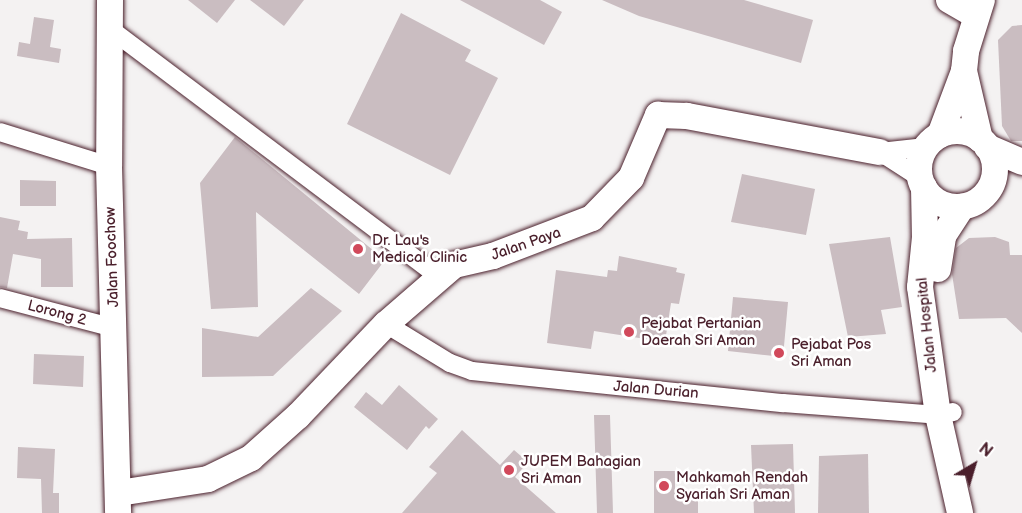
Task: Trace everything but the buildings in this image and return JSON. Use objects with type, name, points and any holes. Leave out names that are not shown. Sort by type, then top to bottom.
[{"type":"main road","name":"Jalan Foochow","points":[[110,0],[109,165],[118,503]]},
{"type":"main road","points":[[949,0],[979,7],[964,71],[933,141],[921,156],[922,182],[940,203],[962,207],[982,197],[989,189],[994,168],[983,143],[964,71]]},
{"type":"main road","name":"Jalan Paya","points":[[118,503],[208,479],[251,458],[298,416],[386,324],[454,265],[493,256],[592,218],[631,178],[658,115],[687,116],[807,141],[880,152]]},
{"type":"main road","points":[[933,141],[960,131],[1022,162]]},
{"type":"main road","points":[[989,189],[1022,177]]},
{"type":"main road","name":"Jalan Hospital","points":[[922,182],[926,237],[920,287],[946,414]]},
{"type":"main road","name":"Jalan Hospital","points":[[960,513],[950,461],[938,267],[943,236],[962,207]]},
{"type":"street","points":[[109,28],[439,277]]},
{"type":"street","points":[[0,132],[109,165]]},
{"type":"street","points":[[880,152],[933,141]]},
{"type":"street","points":[[880,152],[922,182]]},
{"type":"street","name":"Lorong 2","points":[[0,297],[114,328]]},
{"type":"street","name":"Jalan Durian","points":[[386,324],[450,363],[472,370],[621,388],[946,414]]},
{"type":"place","name":"Dr. Lau's Medical Clinic","points":[[358,249]]},
{"type":"place","name":"Pejabat Pertanian Daerah Sri Aman","points":[[629,332]]},
{"type":"place","name":"Pejabat Pos Sri Aman","points":[[779,353]]},
{"type":"place","name":"JUPEM Bahagian Sri Aman","points":[[509,470]]},
{"type":"place","name":"Mahkamah Rendah Syariah Sri Aman","points":[[664,486]]}]
